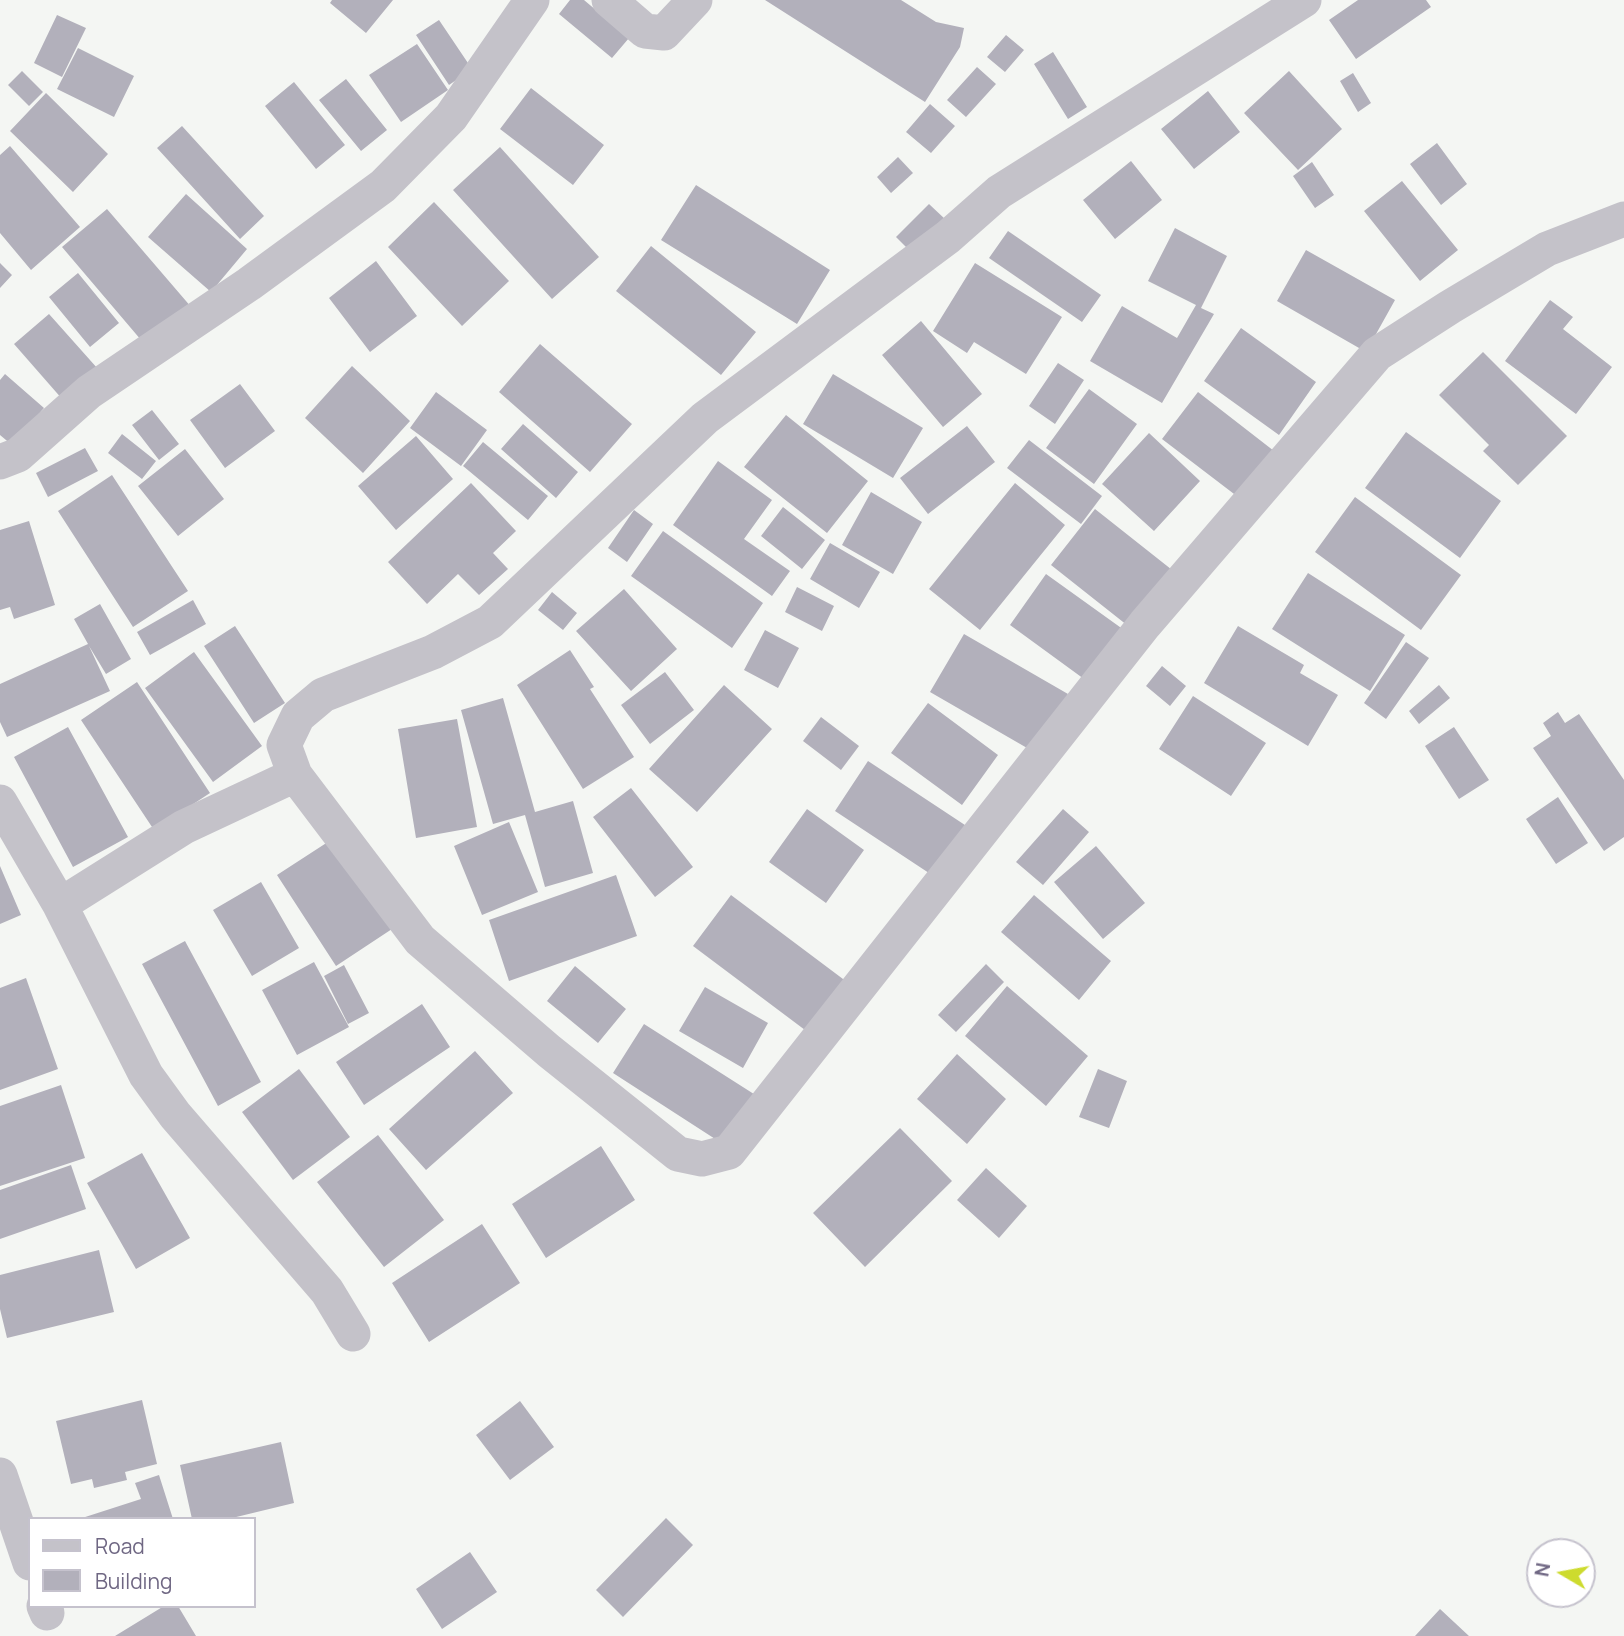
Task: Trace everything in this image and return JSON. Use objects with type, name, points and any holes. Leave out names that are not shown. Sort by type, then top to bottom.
[{"type":"street","points":[[0,461],[18,455],[89,392],[249,284],[383,186],[451,117],[533,0]]},
{"type":"street","points":[[609,0],[645,31],[664,33],[695,0]]},
{"type":"street","points":[[1304,0],[999,192],[948,237],[705,418],[490,622],[433,652],[323,695],[298,716],[284,745],[295,775],[420,940],[549,1051],[678,1154],[702,1159],[729,1152],[1145,624],[1377,354],[1547,250],[1624,219]]},
{"type":"street","points":[[60,905],[184,827],[295,775]]},
{"type":"street","points":[[0,802],[60,905],[146,1075],[175,1115],[327,1291],[353,1334]]},
{"type":"street","points":[[0,1475],[28,1557]]},
{"type":"building","points":[[332,0],[393,0],[366,33],[330,3]]},
{"type":"building","points":[[570,0],[584,0],[629,38],[612,58],[559,14]]},
{"type":"building","points":[[765,0],[901,0],[936,22],[964,28],[960,47],[925,102]]},
{"type":"building","points":[[1358,0],[1426,0],[1431,7],[1356,59],[1329,20]]},
{"type":"building","points":[[57,15],[86,28],[62,77],[34,63]]},
{"type":"building","points":[[439,20],[472,69],[449,85],[416,35]]},
{"type":"building","points":[[1006,35],[1024,50],[1005,72],[987,57]]},
{"type":"building","points":[[417,44],[448,90],[401,122],[369,75]]},
{"type":"building","points":[[78,48],[134,76],[114,117],[57,89]]},
{"type":"building","points":[[1053,52],[1087,107],[1068,119],[1034,64]]},
{"type":"building","points":[[977,67],[996,84],[966,117],[947,100]]},
{"type":"building","points":[[22,71],[43,92],[29,106],[8,85]]},
{"type":"building","points":[[1289,71],[1342,129],[1298,170],[1244,113]]},
{"type":"building","points":[[1353,73],[1371,103],[1358,112],[1340,81]]},
{"type":"building","points":[[346,79],[387,130],[361,151],[319,100]]},
{"type":"building","points":[[294,82],[345,145],[316,169],[265,106]]},
{"type":"building","points":[[531,88],[604,145],[573,185],[500,129]]},
{"type":"building","points":[[1208,91],[1240,132],[1194,169],[1161,129]]},
{"type":"building","points":[[46,93],[108,154],[73,192],[10,131]]},
{"type":"building","points":[[930,104],[955,126],[931,153],[906,132]]},
{"type":"building","points":[[182,126],[264,216],[240,239],[157,148]]},
{"type":"building","points":[[1437,143],[1467,184],[1441,205],[1410,164]]},
{"type":"building","points":[[10,146],[80,227],[31,270],[0,233],[0,155]]},
{"type":"building","points":[[500,147],[599,257],[552,299],[453,190]]},
{"type":"building","points":[[898,157],[913,173],[891,193],[877,177]]},
{"type":"building","points":[[1131,161],[1162,200],[1115,239],[1083,200]]},
{"type":"building","points":[[1312,162],[1334,195],[1315,208],[1293,176]]},
{"type":"building","points":[[1402,181],[1458,250],[1420,281],[1364,211]]},
{"type":"building","points":[[696,185],[830,270],[797,324],[661,240]]},
{"type":"building","points":[[186,194],[247,249],[211,292],[148,237]]},
{"type":"building","points":[[434,202],[509,281],[462,326],[388,247]]},
{"type":"building","points":[[929,204],[946,220],[913,254],[896,237]]},
{"type":"building","points":[[107,209],[192,308],[147,347],[62,247]]},
{"type":"building","points":[[1175,228],[1227,256],[1201,308],[1214,314],[1162,403],[1090,361],[1122,306],[1177,338],[1196,305],[1148,281]]},
{"type":"building","points":[[1008,231],[1101,295],[1082,322],[989,258]]},
{"type":"building","points":[[651,246],[756,332],[721,375],[616,291]]},
{"type":"building","points":[[1306,250],[1395,300],[1366,352],[1277,301]]},
{"type":"building","points":[[376,261],[417,316],[370,352],[329,298]]},
{"type":"building","points":[[0,263],[12,275],[0,288]]},
{"type":"building","points":[[975,263],[1062,317],[1026,374],[974,342],[967,353],[933,331]]},
{"type":"building","points":[[78,273],[119,323],[90,347],[49,297]]},
{"type":"building","points":[[1550,300],[1573,317],[1563,329],[1612,367],[1576,414],[1505,361]]},
{"type":"building","points":[[49,314],[98,369],[63,400],[14,344]]},
{"type":"building","points":[[921,321],[982,394],[943,427],[882,355]]},
{"type":"building","points":[[1241,328],[1316,382],[1279,435],[1204,381]]},
{"type":"building","points":[[540,344],[632,424],[590,472],[499,392]]},
{"type":"building","points":[[1483,352],[1567,436],[1518,485],[1483,451],[1489,445],[1439,395]]},
{"type":"building","points":[[1058,363],[1084,380],[1055,424],[1029,406]]},
{"type":"building","points":[[352,366],[410,421],[363,473],[305,418]]},
{"type":"building","points":[[5,374],[44,408],[12,445],[0,435],[0,380]]},
{"type":"building","points":[[833,374],[923,428],[893,478],[803,424]]},
{"type":"building","points":[[240,384],[275,431],[225,468],[190,420]]},
{"type":"building","points":[[1089,389],[1137,424],[1094,484],[1046,448]]},
{"type":"building","points":[[436,392],[487,430],[461,466],[410,428]]},
{"type":"building","points":[[1198,392],[1274,451],[1238,497],[1162,439]]},
{"type":"building","points":[[152,410],[179,444],[159,460],[132,425]]},
{"type":"building","points":[[786,415],[868,481],[827,533],[744,467]]},
{"type":"building","points":[[523,424],[578,472],[556,498],[501,449]]},
{"type":"building","points":[[967,426],[995,462],[928,514],[900,478]]},
{"type":"building","points":[[1406,432],[1501,501],[1460,558],[1365,488]]},
{"type":"building","points":[[1149,433],[1200,481],[1154,531],[1102,484]]},
{"type":"building","points":[[122,434],[156,461],[142,479],[108,453]]},
{"type":"building","points":[[416,436],[453,479],[396,530],[358,486]]},
{"type":"building","points":[[1029,440],[1102,496],[1081,524],[1007,468]]},
{"type":"building","points":[[483,442],[548,496],[528,520],[463,466]]},
{"type":"building","points":[[85,448],[98,471],[48,497],[36,473]]},
{"type":"building","points":[[185,449],[224,499],[178,536],[138,486]]},
{"type":"building","points":[[718,461],[772,500],[744,539],[790,571],[772,596],[673,525]]},
{"type":"building","points":[[112,475],[188,591],[133,627],[58,511]]},
{"type":"building","points":[[471,483],[516,531],[493,553],[508,569],[479,595],[458,574],[427,604],[388,562]]},
{"type":"building","points":[[1015,483],[1065,525],[980,630],[929,589]]},
{"type":"building","points":[[871,492],[922,522],[893,574],[842,545]]},
{"type":"building","points":[[1355,497],[1461,575],[1421,630],[1315,552]]},
{"type":"building","points":[[783,507],[825,540],[802,569],[761,536]]},
{"type":"building","points":[[1095,509],[1181,577],[1137,633],[1051,565]]},
{"type":"building","points":[[634,510],[653,524],[627,562],[608,548]]},
{"type":"building","points":[[29,521],[55,605],[14,619],[10,607],[0,610],[0,530]]},
{"type":"building","points":[[663,531],[763,603],[732,648],[631,576]]},
{"type":"building","points":[[830,543],[880,572],[859,608],[810,579]]},
{"type":"building","points":[[1308,573],[1405,635],[1370,691],[1272,629]]},
{"type":"building","points":[[1046,574],[1131,635],[1095,687],[1010,625]]},
{"type":"building","points":[[797,587],[834,606],[822,631],[785,612]]},
{"type":"building","points":[[624,589],[677,649],[631,691],[576,631]]},
{"type":"building","points":[[552,592],[577,613],[563,630],[538,610]]},
{"type":"building","points":[[193,600],[206,624],[150,655],[137,632]]},
{"type":"building","points":[[100,604],[131,659],[106,674],[89,646],[110,691],[7,737],[0,722],[0,684],[88,644],[74,619]]},
{"type":"building","points":[[235,626],[285,703],[254,723],[204,646]]},
{"type":"building","points":[[1238,626],[1304,665],[1300,673],[1338,695],[1308,746],[1204,683]]},
{"type":"building","points":[[765,630],[799,648],[778,688],[744,670]]},
{"type":"building","points":[[964,634],[1068,694],[1034,752],[930,692]]},
{"type":"building","points":[[1406,642],[1429,658],[1386,719],[1364,703]]},
{"type":"building","points":[[570,650],[594,687],[590,689],[634,757],[583,789],[517,685]]},
{"type":"building","points":[[194,652],[262,746],[213,782],[145,688]]},
{"type":"building","points":[[1162,666],[1186,686],[1170,706],[1146,686]]},
{"type":"building","points":[[665,672],[694,710],[650,744],[621,705]]},
{"type":"building","points":[[137,682],[210,793],[154,830],[81,720]]},
{"type":"building","points":[[724,685],[772,729],[697,812],[649,769]]},
{"type":"building","points":[[1439,685],[1450,698],[1419,724],[1409,711]]},
{"type":"building","points":[[1193,696],[1266,743],[1231,796],[1159,749]]},
{"type":"building","points":[[503,698],[535,812],[573,801],[593,873],[545,887],[525,815],[493,824],[461,710]]},
{"type":"building","points":[[928,703],[998,755],[962,805],[891,753]]},
{"type":"building","points":[[1558,712],[1565,723],[1579,714],[1624,780],[1624,837],[1604,851],[1533,748],[1551,736],[1543,723]]},
{"type":"building","points":[[821,717],[859,746],[841,770],[803,741]]},
{"type":"building","points":[[457,719],[477,827],[416,838],[398,729]]},
{"type":"building","points":[[68,727],[128,837],[73,867],[14,757]]},
{"type":"building","points":[[1454,727],[1489,780],[1459,799],[1425,746]]},
{"type":"building","points":[[868,761],[971,829],[938,879],[835,811]]},
{"type":"building","points":[[631,788],[693,867],[655,897],[593,817]]},
{"type":"building","points":[[1558,797],[1588,843],[1556,864],[1526,819]]},
{"type":"building","points":[[807,809],[864,850],[826,903],[769,862]]},
{"type":"building","points":[[1063,809],[1089,832],[1043,885],[1016,862]]},
{"type":"building","points":[[509,822],[538,892],[482,915],[454,846]]},
{"type":"building","points":[[334,838],[392,929],[336,966],[277,875]]},
{"type":"building","points":[[1096,846],[1145,903],[1103,939],[1054,882]]},
{"type":"building","points":[[0,866],[21,915],[0,924]]},
{"type":"building","points":[[616,875],[637,936],[509,981],[489,920]]},
{"type":"building","points":[[261,882],[299,948],[252,976],[213,910]]},
{"type":"building","points":[[731,895],[847,982],[809,1033],[693,946]]},
{"type":"building","points":[[1034,895],[1111,961],[1079,1000],[1001,932]]},
{"type":"building","points":[[185,941],[261,1082],[218,1106],[142,964]]},
{"type":"building","points":[[314,962],[349,1027],[297,1055],[262,990]]},
{"type":"building","points":[[986,964],[1004,982],[956,1032],[938,1015]]},
{"type":"building","points":[[344,965],[369,1013],[348,1024],[324,976]]},
{"type":"building","points":[[575,966],[626,1009],[598,1043],[547,1001]]},
{"type":"building","points":[[26,978],[58,1069],[0,1090],[0,988]]},
{"type":"building","points":[[1007,986],[1088,1056],[1046,1106],[965,1036]]},
{"type":"building","points":[[705,987],[768,1023],[743,1068],[679,1031]]},
{"type":"building","points":[[422,1004],[450,1047],[364,1105],[336,1062]]},
{"type":"building","points":[[644,1024],[757,1096],[726,1146],[613,1073]]},
{"type":"building","points":[[475,1051],[513,1093],[426,1170],[389,1129]]},
{"type":"building","points":[[957,1054],[1006,1099],[967,1144],[917,1099]]},
{"type":"building","points":[[299,1069],[350,1137],[293,1180],[242,1112]]},
{"type":"building","points":[[1098,1069],[1127,1081],[1109,1128],[1079,1117]]},
{"type":"building","points":[[61,1085],[85,1158],[0,1186],[0,1106]]},
{"type":"building","points":[[900,1128],[952,1181],[865,1267],[813,1213]]},
{"type":"building","points":[[378,1135],[444,1220],[384,1267],[317,1182]]},
{"type":"building","points":[[601,1146],[635,1200],[546,1258],[512,1204]]},
{"type":"building","points":[[142,1153],[190,1238],[136,1269],[87,1183]]},
{"type":"building","points":[[71,1165],[86,1209],[0,1239],[0,1190]]},
{"type":"building","points":[[986,1168],[1027,1206],[999,1238],[957,1200]]},
{"type":"building","points":[[482,1224],[520,1283],[429,1342],[392,1283]]},
{"type":"building","points":[[99,1250],[114,1312],[7,1338],[0,1309],[0,1275]]},
{"type":"building","points":[[142,1400],[157,1464],[125,1472],[127,1480],[94,1488],[92,1479],[71,1484],[56,1421]]},
{"type":"building","points":[[520,1401],[554,1447],[510,1480],[476,1435]]},
{"type":"building","points":[[281,1442],[294,1503],[236,1517],[192,1517],[180,1465]]},
{"type":"building","points":[[159,1475],[172,1517],[85,1517],[141,1499],[135,1483]]},
{"type":"building","points":[[666,1518],[693,1545],[623,1617],[596,1590]]},
{"type":"building","points":[[470,1552],[497,1592],[442,1629],[416,1589]]},
{"type":"building","points":[[161,1608],[179,1608],[196,1636],[115,1636]]},
{"type":"building","points":[[1440,1609],[1469,1636],[1415,1636]]}]
